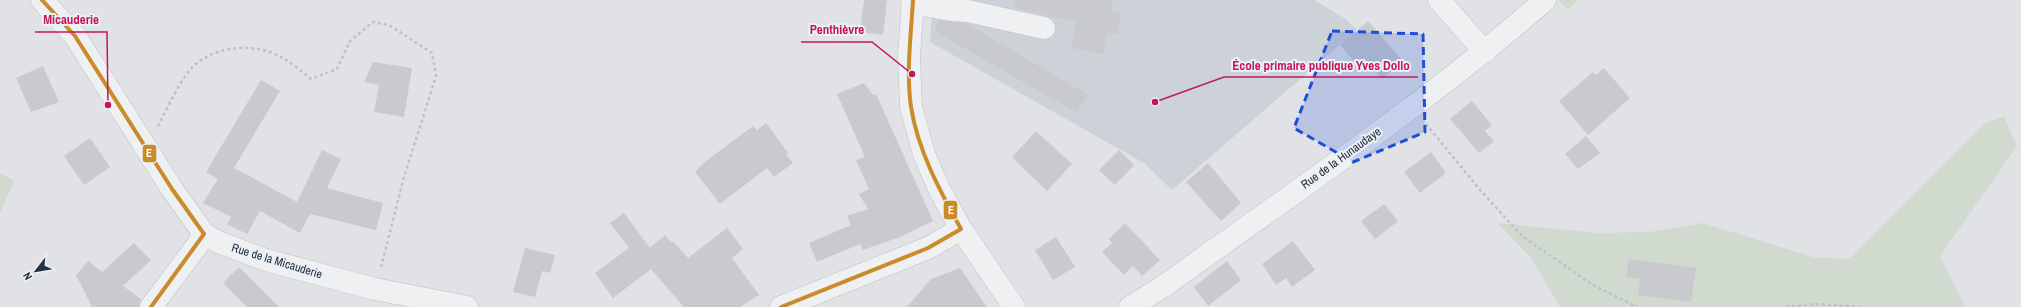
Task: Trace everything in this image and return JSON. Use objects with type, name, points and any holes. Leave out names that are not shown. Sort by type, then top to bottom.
[{"type":"street","name":"Rue de la Micauderie","points":[[42,0],[75,36],[142,143],[204,234],[218,242],[266,260],[375,289],[467,307]]},
{"type":"street","points":[[1439,0],[1485,52]]},
{"type":"street","name":"Rue de la Hunaudaye","points":[[1130,307],[1164,286],[1485,52],[1545,0]]},
{"type":"street","points":[[1014,307],[961,228],[939,189],[924,154],[911,107],[909,56],[913,2],[951,10],[968,11],[1044,28]]},
{"type":"street","points":[[781,307],[928,248],[961,228]]},
{"type":"street","points":[[151,307],[204,234]]},
{"type":"path","points":[[142,143],[154,134],[180,85],[196,63],[223,49],[255,48],[281,57],[311,79],[337,69],[350,41],[373,22],[389,25],[432,53],[436,76],[404,177],[375,289]]},
{"type":"path","points":[[1412,106],[1482,192],[1522,236],[1593,285],[1637,307]]},
{"type":"path","points":[[1786,307],[1816,304],[1860,307]]},
{"type":"highlighted area","points":[[1332,31],[1423,34],[1425,132],[1353,162],[1294,128]]},
{"type":"shaded area","points":[[933,0],[1314,0],[1344,18],[1357,30],[1172,190],[1144,163],[930,42]]},
{"type":"shaded area","points":[[1559,0],[1578,0],[1568,10]]},
{"type":"shaded area","points":[[2004,117],[2017,146],[1940,256],[1965,307],[1560,307],[1531,258],[1497,223],[1598,233],[1649,232],[1703,223],[1813,257],[1849,259],[1985,123]]},
{"type":"shaded area","points":[[0,173],[14,181],[0,213]]},
{"type":"building","points":[[864,0],[887,0],[883,35],[860,32]]},
{"type":"building","points":[[1015,0],[1113,0],[1111,11],[1121,13],[1118,34],[1107,33],[1103,54],[1072,48],[1076,22],[1015,8]]},
{"type":"building","points":[[938,20],[966,23],[1088,95],[1077,113],[936,32]]},
{"type":"building","points":[[1368,21],[1403,61],[1382,79],[1364,58],[1356,64],[1340,45]]},
{"type":"building","points":[[373,62],[412,68],[404,117],[374,112],[379,85],[364,82]]},
{"type":"building","points":[[43,66],[59,102],[31,112],[16,78]]},
{"type":"building","points":[[1604,68],[1630,98],[1588,135],[1559,101],[1593,72],[1596,75]]},
{"type":"building","points":[[261,80],[280,91],[234,168],[297,202],[322,150],[341,159],[327,188],[383,203],[376,230],[310,214],[300,233],[260,211],[247,234],[227,224],[231,217],[203,203],[218,179],[206,172]]},
{"type":"building","points":[[864,83],[873,95],[876,94],[933,221],[900,237],[863,250],[860,244],[817,262],[809,243],[851,225],[847,216],[868,209],[859,194],[869,189],[856,160],[865,157],[837,94]]},
{"type":"building","points":[[1472,101],[1492,125],[1485,131],[1494,141],[1479,153],[1450,119]]},
{"type":"building","points":[[766,123],[788,153],[786,154],[793,163],[774,177],[767,168],[720,204],[695,172],[706,161],[753,126],[757,130]]},
{"type":"building","points":[[1036,131],[1072,164],[1047,191],[1012,157]]},
{"type":"building","points":[[1586,136],[1600,153],[1578,169],[1565,154]]},
{"type":"building","points":[[90,138],[110,167],[84,185],[64,156]]},
{"type":"building","points":[[1119,150],[1134,165],[1115,185],[1099,170]]},
{"type":"building","points":[[1431,152],[1446,173],[1420,193],[1404,172]]},
{"type":"building","points":[[1208,163],[1241,203],[1221,221],[1186,182]]},
{"type":"building","points":[[1384,204],[1398,221],[1375,239],[1361,221]]},
{"type":"building","points":[[624,213],[650,248],[665,235],[672,243],[673,241],[688,258],[727,228],[743,249],[732,258],[759,295],[740,307],[684,307],[651,269],[613,298],[595,273],[629,248],[610,223]]},
{"type":"building","points":[[1125,223],[1160,260],[1142,276],[1133,266],[1124,275],[1102,252],[1112,243],[1109,239]]},
{"type":"building","points":[[1056,237],[1075,267],[1053,280],[1035,250]]},
{"type":"building","points":[[1293,241],[1315,270],[1292,287],[1286,278],[1276,285],[1262,264]]},
{"type":"building","points":[[134,243],[151,260],[123,286],[141,299],[139,307],[92,307],[76,275],[88,261],[102,272]]},
{"type":"building","points":[[525,248],[555,255],[550,273],[542,271],[535,297],[513,292]]},
{"type":"building","points":[[1629,259],[1696,268],[1691,302],[1638,295],[1640,279],[1626,277]]},
{"type":"building","points":[[1227,261],[1241,280],[1208,306],[1194,287]]},
{"type":"building","points":[[239,267],[279,307],[247,307],[223,283]]},
{"type":"building","points":[[960,268],[987,307],[907,307],[931,279]]},
{"type":"transit line","name":"E","points":[[42,0],[75,36],[172,189],[204,234],[151,307]]},
{"type":"transit line","name":"E","points":[[781,307],[928,248],[961,229],[945,200],[924,155],[914,123],[909,80],[909,54],[913,0]]},
{"type":"place","name":"Penthièvre","points":[[912,74]]},
{"type":"place","name":"École primaire publique Yves Dollo","points":[[1155,102]]},
{"type":"place","name":"Micauderie","points":[[108,105]]}]
